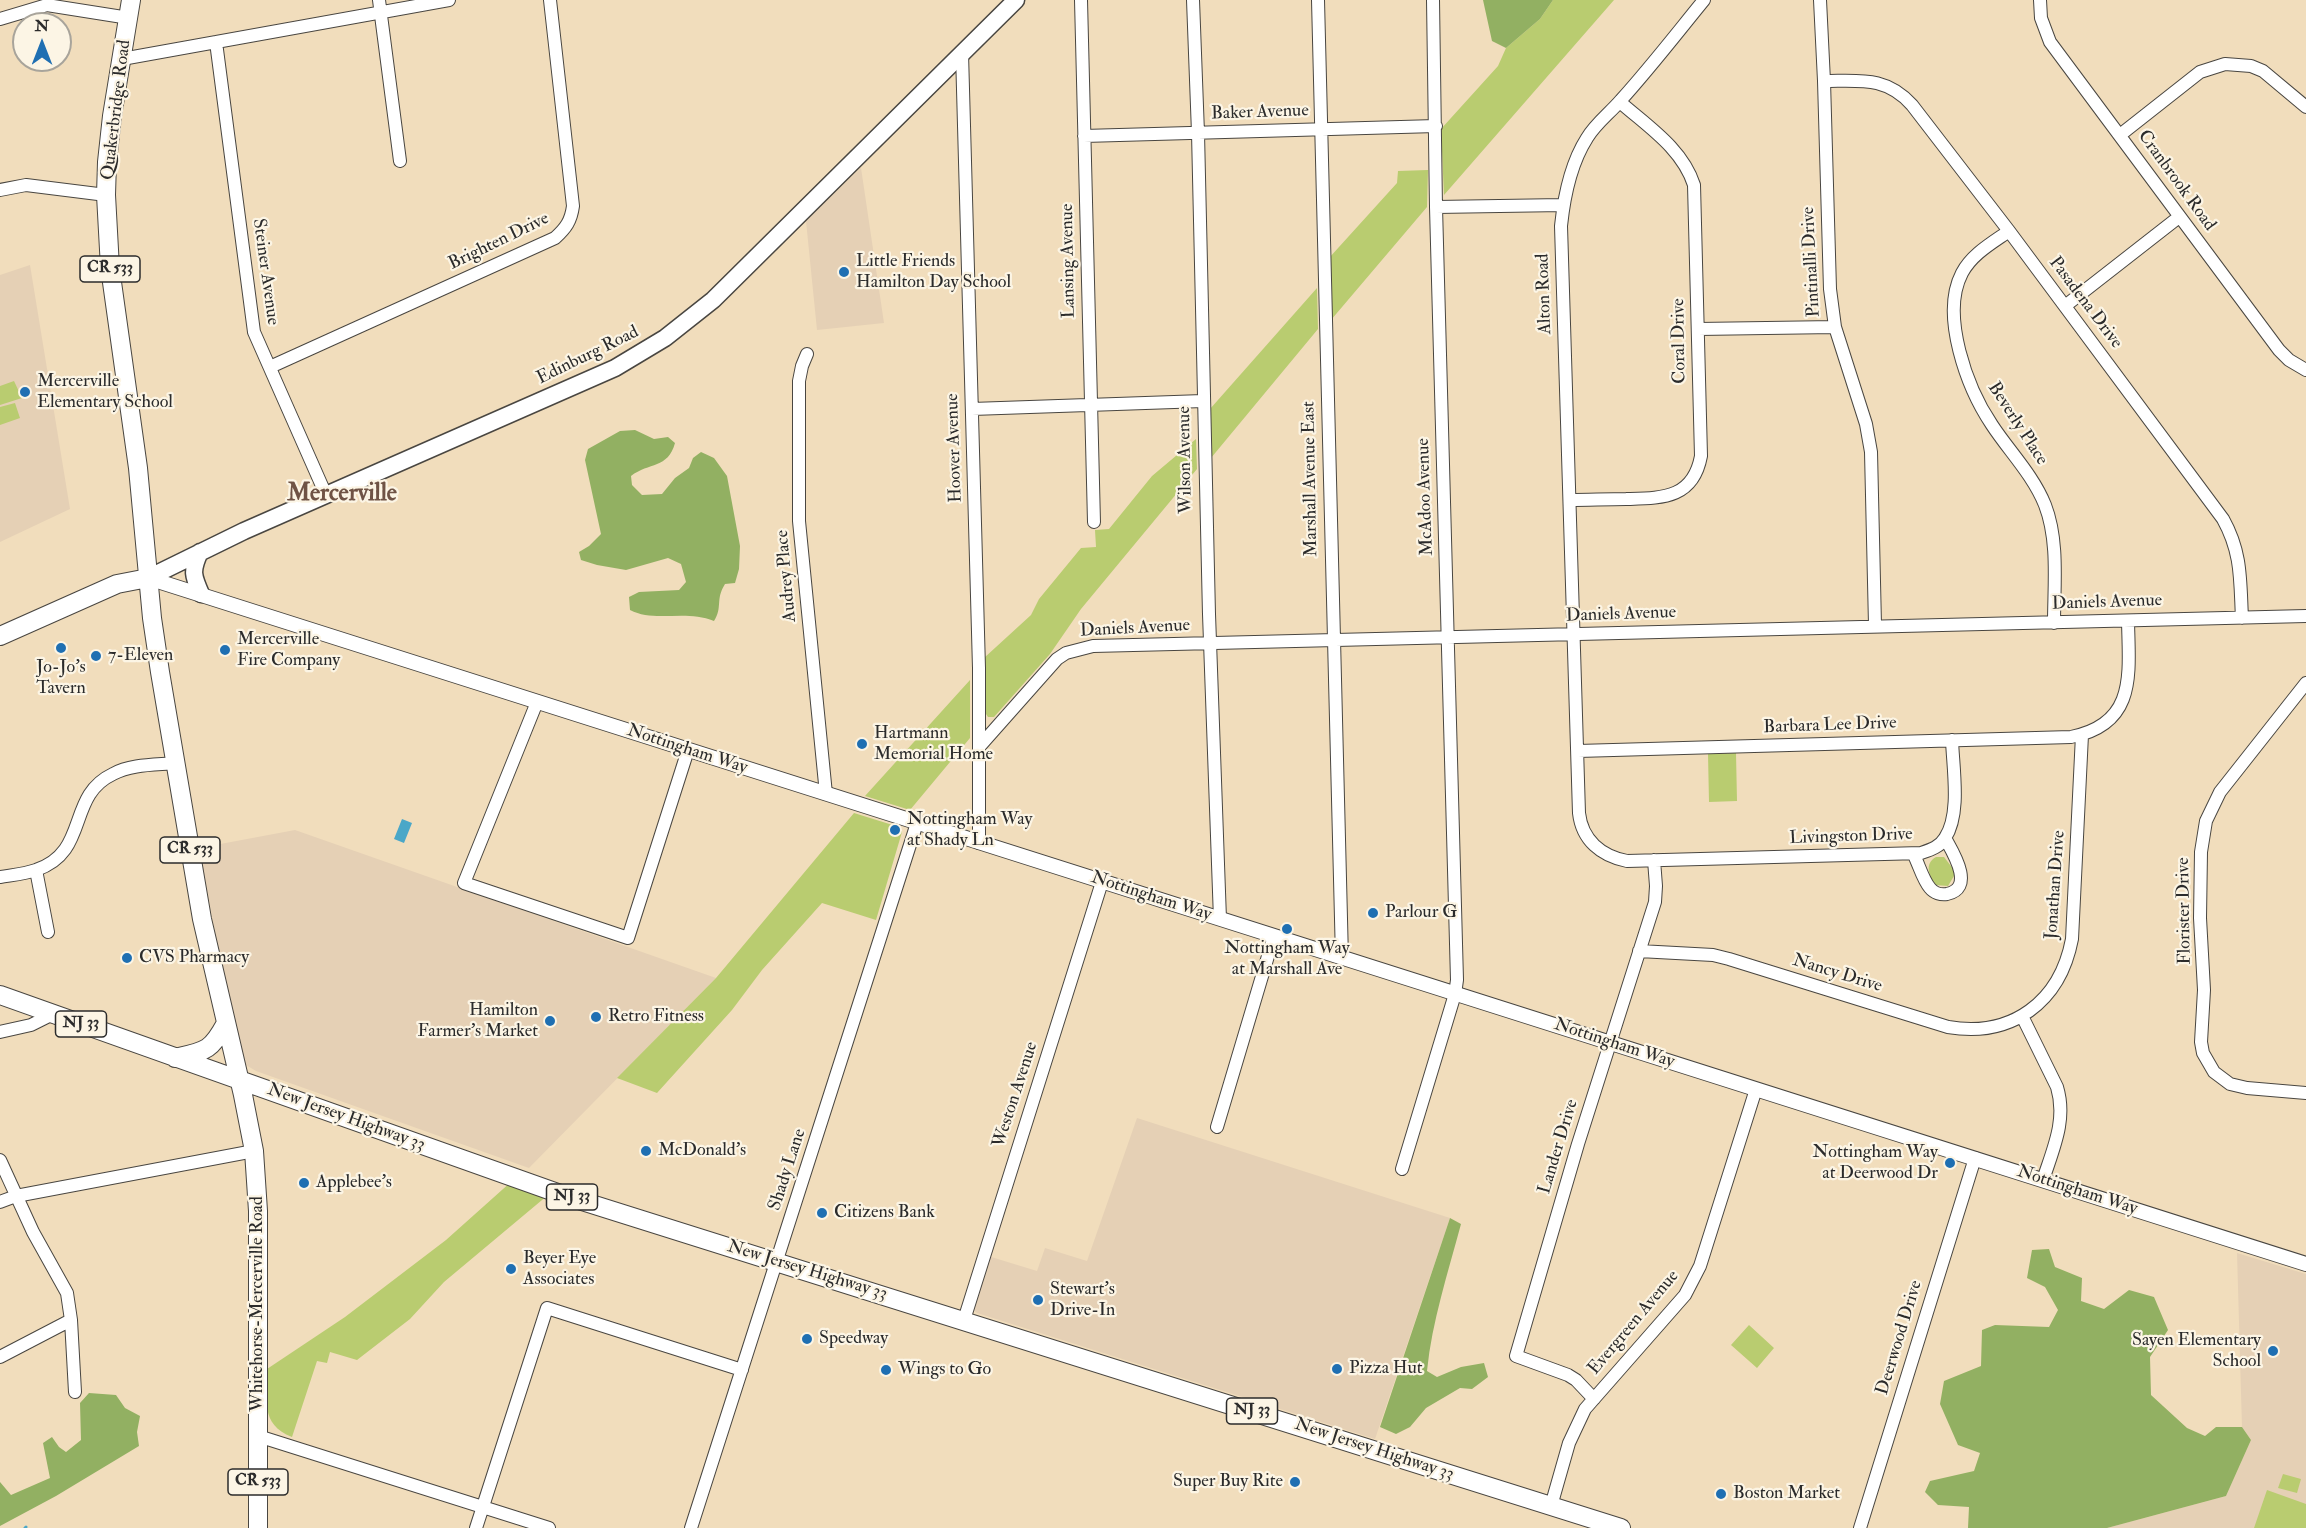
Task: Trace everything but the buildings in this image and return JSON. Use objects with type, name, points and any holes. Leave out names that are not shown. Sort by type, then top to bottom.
[{"type":"main road","name":"Edinburg Road","points":[[148,578],[326,495],[615,368],[665,338],[713,300],[1016,0]]},
{"type":"main road","name":"Quakerbridge Road","points":[[130,9],[112,116],[106,195],[110,268],[138,468],[148,578]]},
{"type":"main road","points":[[200,552],[193,567],[194,578],[201,594]]},
{"type":"main road","name":"Nottingham Way","points":[[0,636],[117,584],[148,578]]},
{"type":"main road","name":"CR 533","points":[[148,578],[152,618],[202,919],[240,1081]]},
{"type":"main road","name":"New Jersey Highway 33","points":[[0,995],[560,1194],[1621,1528]]},
{"type":"main road","points":[[175,1058],[204,1051],[216,1042],[226,1023]]},
{"type":"main road","name":"Whitehorse-Mercerville Road","points":[[240,1081],[254,1151],[258,1211],[258,1528]]},
{"type":"street","points":[[379,0],[400,161]]},
{"type":"street","points":[[122,58],[449,0]]},
{"type":"street","name":"Brighten Drive","points":[[270,367],[555,238],[565,229],[571,218],[573,206],[550,0]]},
{"type":"street","name":"Lansing Avenue","points":[[1081,0],[1094,522]]},
{"type":"street","name":"Wilson Avenue","points":[[1193,0],[1209,644],[1220,919]]},
{"type":"street","name":"Marshall Avenue East","points":[[1318,0],[1342,958]]},
{"type":"street","name":"McAdoo Avenue","points":[[1402,1169],[1455,994],[1449,638],[1433,0]]},
{"type":"street","name":"Alton Road","points":[[1578,750],[1561,226],[1563,205],[1576,162],[1587,138],[1620,102],[1704,0]]},
{"type":"street","name":"Pintinalli Drive","points":[[1820,0],[1828,250],[1835,327],[1866,424],[1870,452],[1875,626]]},
{"type":"street","name":"Cranbrook Road","points":[[2040,0],[2041,18],[2050,42],[2279,350],[2289,360],[2306,370]]},
{"type":"street","points":[[0,19],[47,5],[130,9]]},
{"type":"street","name":"Steiner Avenue","points":[[216,42],[254,332],[326,495]]},
{"type":"street","name":"Hoover Avenue","points":[[962,53],[979,668],[980,843]]},
{"type":"street","points":[[2120,135],[2200,72],[2225,64],[2251,66],[2263,71],[2306,107]]},
{"type":"street","name":"Pasadena Drive","points":[[1824,81],[1882,83],[1904,95],[2009,231],[2223,519],[2236,548],[2240,565],[2242,618]]},
{"type":"street","name":"Coral Drive","points":[[1570,500],[1667,497],[1686,486],[1694,477],[1701,456],[1695,198],[1690,172],[1676,152],[1620,102]]},
{"type":"street","name":"Baker Avenue","points":[[1084,136],[1436,126]]},
{"type":"street","points":[[0,190],[26,185],[106,195]]},
{"type":"street","points":[[1437,207],[1563,205]]},
{"type":"street","points":[[2065,306],[2179,217]]},
{"type":"street","name":"Beverly Place","points":[[2009,231],[1980,252],[1962,271],[1954,294],[1956,334],[1978,401],[1990,423],[2032,481],[2045,504],[2053,539],[2054,623]]},
{"type":"street","points":[[1698,329],[1835,327]]},
{"type":"street","name":"Audrey Place","points":[[807,354],[799,381],[799,521],[826,794]]},
{"type":"street","points":[[972,409],[1203,401]]},
{"type":"street","name":"Nottingham Way","points":[[148,578],[2306,1264]]},
{"type":"street","name":"Daniels Avenue","points":[[979,747],[1057,659],[1066,653],[1093,646],[2306,616]]},
{"type":"street","points":[[2082,735],[2106,722],[2121,705],[2129,678],[2128,621]]},
{"type":"street","name":"Florister Drive","points":[[2306,683],[2220,792],[2212,806],[2206,821],[2202,844],[2200,918],[2204,990],[2201,1042],[2207,1063],[2221,1079],[2240,1087],[2306,1093]]},
{"type":"street","points":[[537,702],[464,883],[628,938],[688,750]]},
{"type":"street","name":"Barbara Lee Drive","points":[[1578,750],[2082,735]]},
{"type":"street","name":"Jonathan Drive","points":[[2022,1016],[2034,1008],[2050,991],[2063,971],[2072,939],[2082,735]]},
{"type":"street","points":[[1914,855],[1928,887],[1934,892],[1941,894],[1953,892],[1958,888],[1961,875],[1945,838],[1954,809],[1952,740]]},
{"type":"street","name":"Livingston Drive","points":[[1578,750],[1580,821],[1588,839],[1606,854],[1615,858],[1654,860],[1914,855],[1932,849],[1945,838]]},
{"type":"street","points":[[0,877],[36,870],[59,857],[74,837],[86,799],[102,780],[124,769],[176,763]]},
{"type":"street","name":"Shady Lane","points":[[691,1528],[916,823]]},
{"type":"street","name":"Lander Drive","points":[[1594,1399],[1568,1375],[1516,1356],[1578,1144],[1654,902],[1656,886],[1654,860]]},
{"type":"street","points":[[36,870],[48,932]]},
{"type":"street","name":"Weston Avenue","points":[[964,1320],[1102,882]]},
{"type":"street","points":[[1217,1126],[1274,936]]},
{"type":"street","name":"Nancy Drive","points":[[1639,951],[1729,958],[1962,1030],[1993,1028],[2022,1016]]},
{"type":"street","points":[[0,1032],[31,1024],[53,1014]]},
{"type":"street","points":[[2022,1016],[2060,1100],[2060,1125],[2043,1180]]},
{"type":"street","name":"Evergreen Avenue","points":[[1551,1506],[1575,1427],[1594,1399],[1684,1295],[1694,1280],[1756,1089]]},
{"type":"street","points":[[0,1202],[16,1196],[254,1151]]},
{"type":"street","name":"Deerwood Drive","points":[[1860,1528],[1975,1158]]},
{"type":"street","points":[[0,1160],[33,1232],[67,1293],[71,1320],[75,1392]]},
{"type":"street","points":[[477,1528],[547,1308],[742,1370]]},
{"type":"street","points":[[0,1357],[71,1320]]},
{"type":"street","points":[[258,1436],[549,1528]]},
{"type":"shaded area","name":"Little Friends Hamilton Day School","points":[[861,168],[884,323],[817,330],[806,221]]},
{"type":"shaded area","name":"Mercerville Elementary School","points":[[30,265],[70,509],[0,542],[0,275]]},
{"type":"shaded area","points":[[295,830],[716,978],[529,1168],[256,1071],[246,1065],[224,979],[199,848]]},
{"type":"shaded area","points":[[1137,1118],[1450,1218],[1375,1439],[977,1313],[972,1309],[988,1256],[1037,1271],[1045,1248],[1087,1261]]},
{"type":"shaded area","name":"Sayen Elementary School","points":[[2237,1253],[2306,1274],[2306,1528],[2107,1528],[2226,1496],[2251,1440],[2242,1427]]},
{"type":"green space","points":[[1483,0],[1553,0],[1540,19],[1506,48],[1492,41]]},
{"type":"green space","points":[[1553,0],[1614,0],[1444,195],[1441,129],[1498,66],[1506,48],[1540,19]]},
{"type":"green space","points":[[1428,170],[1427,207],[1331,320],[1329,258],[1397,183],[1398,171]]},
{"type":"green space","points":[[1317,288],[1318,329],[1211,458],[1210,409]]},
{"type":"green space","points":[[14,381],[22,398],[0,405],[0,386]]},
{"type":"green space","points":[[15,403],[20,418],[0,425],[0,407]]},
{"type":"green space","points":[[635,430],[654,439],[668,437],[675,443],[668,457],[663,461],[631,476],[632,485],[642,495],[662,494],[675,478],[689,468],[693,458],[701,452],[714,458],[727,476],[740,546],[739,569],[735,583],[725,584],[722,590],[714,621],[692,616],[650,616],[630,610],[629,597],[639,592],[679,590],[686,582],[681,564],[668,558],[626,570],[581,560],[579,552],[601,534],[585,460],[588,449],[620,431]]},
{"type":"green space","points":[[1196,439],[1197,469],[1081,609],[1050,654],[994,717],[988,717],[984,658],[1031,615],[1039,599],[1081,548],[1096,547],[1095,530],[1109,529],[1152,476]]},
{"type":"green space","points":[[970,680],[970,738],[910,810],[865,796]]},
{"type":"green space","points":[[1736,753],[1737,801],[1709,802],[1708,754]]},
{"type":"green space","points":[[854,813],[899,827],[902,832],[876,920],[822,903],[762,970],[732,1010],[657,1093],[617,1078],[716,978]]},
{"type":"green space","points":[[1936,857],[1944,857],[1954,870],[1954,876],[1948,886],[1935,885],[1931,877],[1929,866]]},
{"type":"green space","points":[[512,1181],[548,1195],[444,1282],[410,1319],[357,1360],[330,1352],[327,1363],[317,1361],[292,1437],[281,1432],[270,1418],[268,1409],[267,1369],[345,1317],[446,1240]]},
{"type":"green space","points":[[1450,1218],[1461,1224],[1437,1315],[1427,1371],[1437,1377],[1461,1367],[1484,1363],[1488,1377],[1472,1389],[1460,1388],[1426,1408],[1410,1427],[1396,1434],[1380,1427]]},
{"type":"green space","points":[[2049,1249],[2055,1267],[2082,1278],[2081,1301],[2104,1309],[2129,1290],[2154,1297],[2168,1330],[2150,1357],[2151,1395],[2187,1428],[2205,1436],[2216,1427],[2242,1427],[2251,1440],[2226,1496],[2107,1528],[1968,1528],[1969,1507],[1938,1505],[1925,1492],[1930,1481],[1974,1471],[1980,1453],[1958,1445],[1940,1404],[1944,1381],[1981,1366],[1982,1330],[1995,1325],[2049,1327],[2058,1310],[2045,1287],[2027,1278],[2032,1250]]},
{"type":"green space","points":[[1749,1325],[1774,1348],[1757,1368],[1731,1345]]},
{"type":"green space","points":[[89,1393],[116,1395],[125,1408],[140,1416],[137,1432],[139,1446],[56,1496],[0,1526],[0,1482],[11,1495],[50,1478],[43,1443],[52,1437],[66,1452],[81,1440],[80,1403]]},
{"type":"green space","points":[[2283,1474],[2301,1479],[2297,1493],[2278,1488]]},
{"type":"green space","points":[[2267,1490],[2306,1504],[2306,1528],[2254,1528]]},
{"type":"water","points":[[402,819],[412,823],[404,843],[394,839]]},
{"type":"place","name":"Little Friends Hamilton Day School","points":[[844,272]]},
{"type":"place","name":"Mercerville Elementary School","points":[[25,392]]},
{"type":"place","name":"Jo-Jo's Tavern","points":[[61,648]]},
{"type":"place","name":"Mercerville Fire Company","points":[[225,650]]},
{"type":"place","name":"7-Eleven","points":[[96,656]]},
{"type":"place","name":"Hartmann Memorial Home","points":[[862,744]]},
{"type":"place","name":"Nottingham Way at Shady Ln","points":[[895,830]]},
{"type":"place","name":"Parlour G","points":[[1373,913]]},
{"type":"place","name":"Nottingham Way at Marshall Ave","points":[[1287,929]]},
{"type":"place","name":"CVS Pharmacy","points":[[127,958]]},
{"type":"place","name":"Retro Fitness","points":[[596,1017]]},
{"type":"place","name":"Hamilton Farmer's Market","points":[[550,1021]]},
{"type":"place","name":"McDonald's","points":[[646,1151]]},
{"type":"place","name":"Nottingham Way at Deerwood Dr","points":[[1950,1163]]},
{"type":"place","name":"Applebee's","points":[[304,1183]]},
{"type":"place","name":"Citizens Bank","points":[[822,1213]]},
{"type":"place","name":"Beyer Eye Associates","points":[[511,1269]]},
{"type":"place","name":"Stewart's Drive-In","points":[[1038,1300]]},
{"type":"place","name":"Speedway","points":[[807,1339]]},
{"type":"place","name":"Sayen Elementary School","points":[[2273,1351]]},
{"type":"place","name":"Pizza Hut","points":[[1337,1369]]},
{"type":"place","name":"Wings to Go","points":[[886,1370]]},
{"type":"place","name":"Super Buy Rite","points":[[1295,1482]]},
{"type":"place","name":"Boston Market","points":[[1721,1494]]},
{"type":"district","name":"Mercerville","points":[[342,495]]}]
